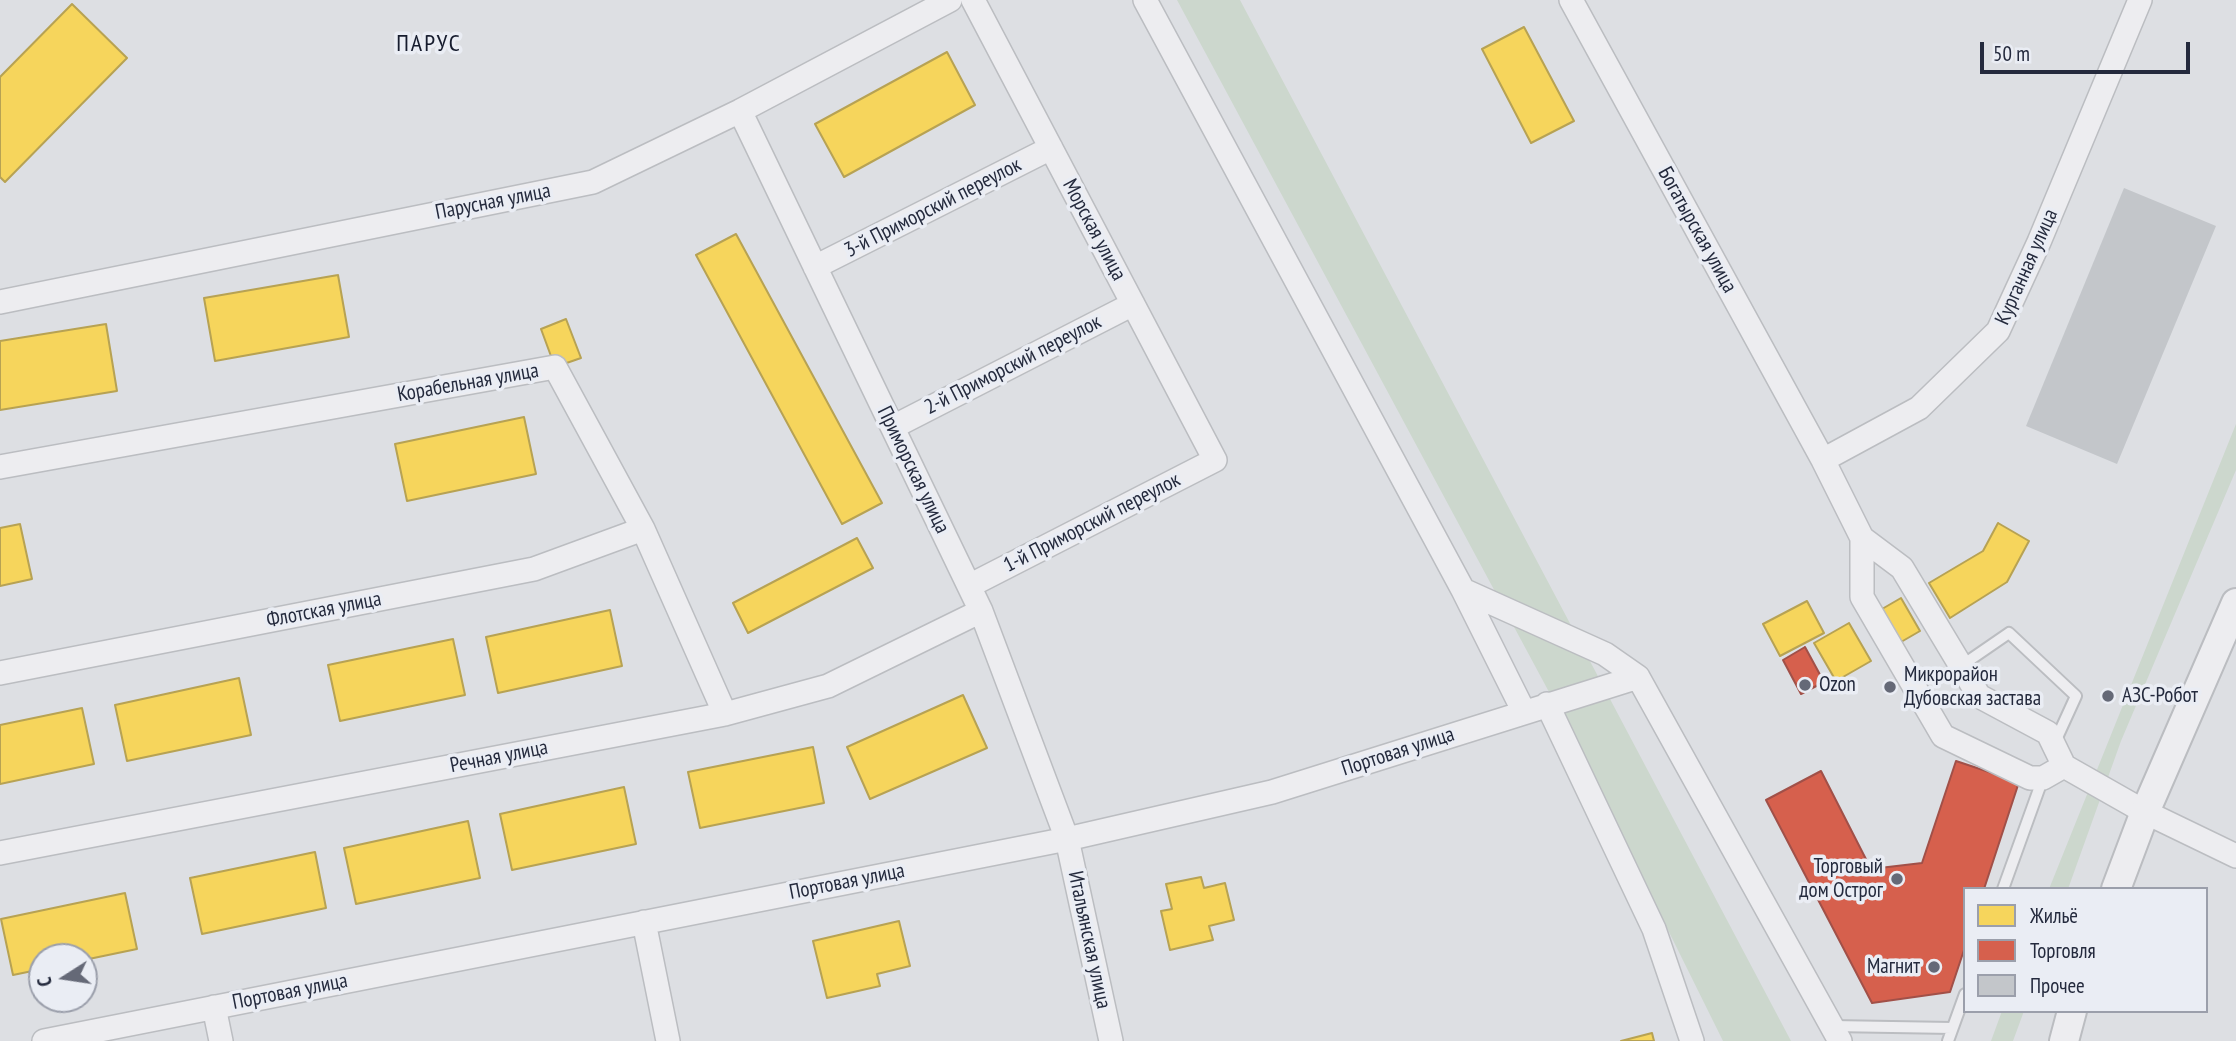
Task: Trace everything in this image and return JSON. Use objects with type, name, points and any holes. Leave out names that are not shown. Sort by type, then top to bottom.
[{"type":"street","name":"Парусная улица","points":[[0,302],[593,182],[740,111],[950,0]]},
{"type":"street","name":"Морская улица","points":[[973,0],[1215,460]]},
{"type":"street","points":[[1145,0],[1462,590],[1524,712]]},
{"type":"street","name":"Богатырская улица","points":[[1571,0],[1823,460],[1862,538]]},
{"type":"street","name":"Курганная улица","points":[[1823,460],[1919,408],[1998,331],[2039,243],[2140,0]]},
{"type":"street","name":"Приморская улица","points":[[740,111],[981,611],[1067,839]]},
{"type":"street","name":"3-й Приморский переулок","points":[[815,267],[1051,148]]},
{"type":"street","name":"2-й Приморский переулок","points":[[893,427],[1133,304]]},
{"type":"street","name":"Корабельная улица","points":[[0,467],[555,367],[643,529],[726,714]]},
{"type":"street","name":"1-й Приморский переулок","points":[[969,586],[1215,460]]},
{"type":"street","name":"Флотская улица","points":[[0,673],[534,569],[643,529]]},
{"type":"street","points":[[1862,538],[1902,568],[1979,696],[2048,733],[2064,766],[2146,812],[2236,856]]},
{"type":"street","points":[[1862,538],[1862,597],[1943,736],[2029,778],[2043,778],[2064,766]]},
{"type":"street","points":[[1462,590],[1605,654],[1638,677],[1836,1034]]},
{"type":"street","points":[[2117,887],[2236,603]]},
{"type":"street","name":"Речная улица","points":[[0,853],[726,714],[828,686],[981,611]]},
{"type":"street","name":"Портовая улица","points":[[44,1041],[1067,839],[1272,792],[1638,677]]},
{"type":"street","points":[[1547,704],[1654,929],[1692,1041]]},
{"type":"street","name":"Итальянская улица","points":[[1067,839],[1111,1041]]},
{"type":"street","points":[[644,922],[668,1041]]},
{"type":"street","points":[[215,1007],[221,1041]]},
{"type":"street","points":[[2064,1041],[2071,1013]]},
{"type":"lane","points":[[1961,666],[2009,633],[2076,696],[2054,745]]},
{"type":"lane","points":[[2004,887],[2043,778]]},
{"type":"lane","points":[[1948,1041],[1963,998]]},
{"type":"lane","points":[[1836,1034],[1952,1028]]},
{"type":"shaded area","points":[[1177,0],[1240,0],[1791,1041],[1723,1041],[1563,718]]},
{"type":"shaded area","points":[[2236,424],[2236,470],[2121,741],[2069,887],[2050,887]]},
{"type":"shaded area","points":[[2001,1013],[2023,1013],[2013,1041],[1991,1041]]},
{"type":"building: Жильё","points":[[72,4],[127,58],[5,182],[0,177],[0,77]]},
{"type":"building: Жильё","points":[[1524,27],[1574,121],[1531,143],[1482,49]]},
{"type":"building: Жильё","points":[[947,52],[975,105],[844,177],[815,124]]},
{"type":"building: Жильё","points":[[736,234],[882,503],[842,524],[696,255]]},
{"type":"building: Жильё","points":[[338,275],[349,337],[215,361],[204,298]]},
{"type":"building: Жильё","points":[[566,319],[581,358],[555,367],[541,329]]},
{"type":"building: Жильё","points":[[106,324],[117,391],[0,410],[0,341]]},
{"type":"building: Жильё","points":[[524,417],[536,474],[407,501],[395,444]]},
{"type":"building: Жильё","points":[[1998,523],[2029,541],[2007,582],[1950,618],[1929,583],[1983,551]]},
{"type":"building: Жильё","points":[[20,524],[32,579],[0,586],[0,528]]},
{"type":"building: Жильё","points":[[857,538],[873,568],[748,633],[733,603]]},
{"type":"building: Жильё","points":[[1901,598],[1920,631],[1901,642],[1882,609]]},
{"type":"building: Жильё","points":[[1807,601],[1824,633],[1780,656],[1763,624]]},
{"type":"building: Жильё","points":[[610,610],[622,666],[498,693],[486,637]]},
{"type":"building: Жильё","points":[[1849,623],[1871,661],[1836,681],[1814,643]]},
{"type":"building: Жильё","points":[[453,639],[465,695],[340,721],[328,665]]},
{"type":"building: Жильё","points":[[239,678],[251,735],[127,761],[115,705]]},
{"type":"building: Жильё","points":[[963,695],[987,748],[870,799],[847,747]]},
{"type":"building: Жильё","points":[[82,708],[94,764],[0,784],[0,725]]},
{"type":"building: Жильё","points":[[813,747],[824,803],[700,828],[688,772]]},
{"type":"building: Жильё","points":[[624,787],[636,844],[512,870],[500,814]]},
{"type":"building: Жильё","points":[[468,821],[480,878],[356,904],[344,848]]},
{"type":"building: Жильё","points":[[315,852],[326,908],[202,934],[190,878]]},
{"type":"building: Жильё","points":[[1201,877],[1204,888],[1225,883],[1234,920],[1209,926],[1213,940],[1170,950],[1161,911],[1172,909],[1166,884]]},
{"type":"building: Жильё","points":[[125,893],[137,949],[98,957],[98,943],[28,943],[28,972],[13,975],[1,919]]},
{"type":"building: Жильё","points":[[899,921],[910,966],[877,974],[880,986],[827,998],[813,941]]},
{"type":"building: Жильё","points":[[1652,1033],[1654,1041],[1621,1041]]},
{"type":"building: Торговля","points":[[1805,647],[1824,682],[1801,694],[1783,660]]},
{"type":"building: Торговля","name":"Торговый дом Острог","points":[[1956,761],[2019,782],[1985,887],[1963,887],[1963,953],[1950,992],[1872,1003],[1766,800],[1821,771],[1871,869],[1922,863]]},
{"type":"building: Прочее","points":[[2124,188],[2216,226],[2117,464],[2026,426]]},
{"type":"place","name":"Ozon","points":[[1805,685]]},
{"type":"place","name":"Микрорайон Дубовская застава","points":[[1890,687]]},
{"type":"place","name":"АЗС-Робот","points":[[2108,696]]},
{"type":"place","name":"Торговый дом Острог","points":[[1897,879]]},
{"type":"place","name":"Магнит","points":[[1934,967]]},
{"type":"district","name":"ПАРУС","points":[[429,44]]}]
